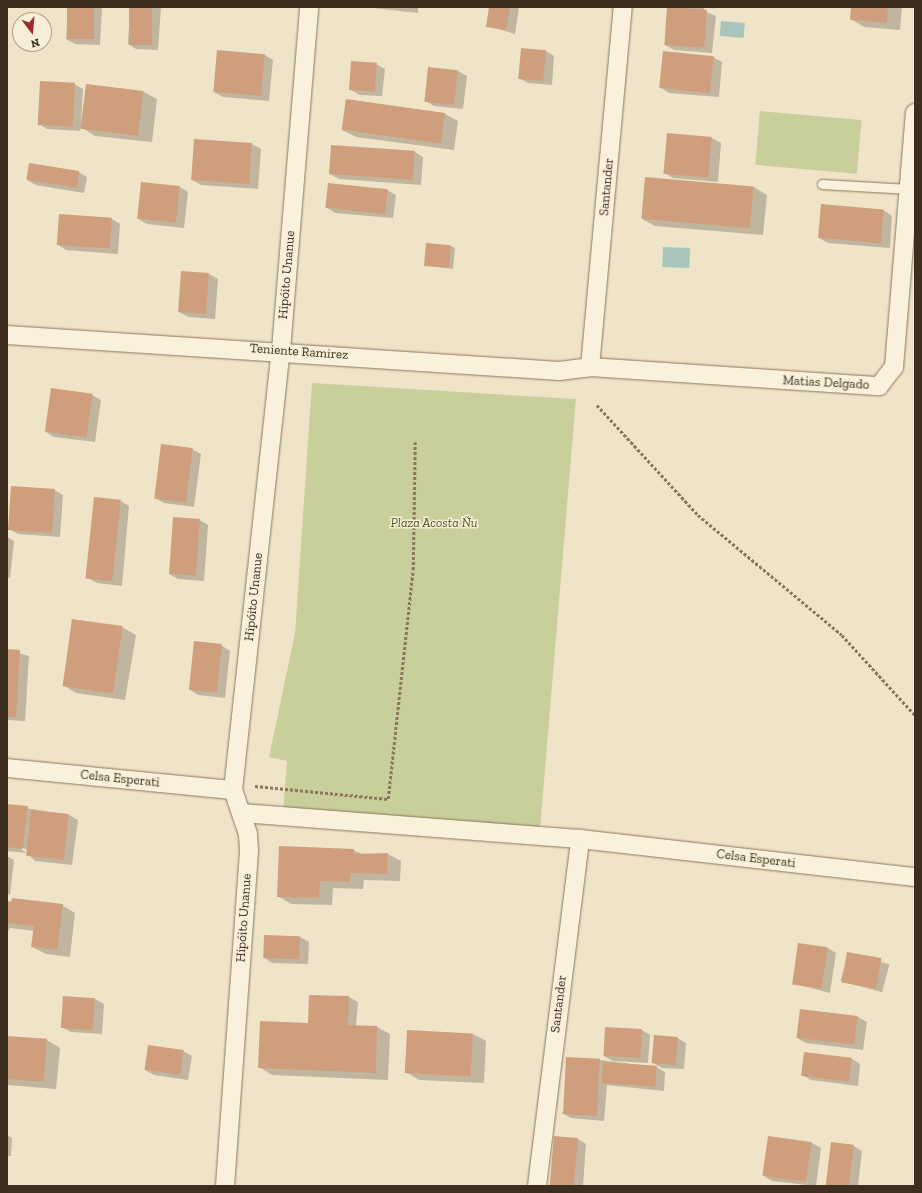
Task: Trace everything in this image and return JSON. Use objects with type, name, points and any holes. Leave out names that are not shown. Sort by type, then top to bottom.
[{"type":"street","name":"Hipóito Unanue","points":[[225,1186],[249,850],[241,813],[233,790],[281,350],[309,7]]},
{"type":"street","name":"Santander","points":[[590,367],[622,7]]},
{"type":"street","name":"Matias Delgado","points":[[590,367],[879,386],[894,367],[915,113]]},
{"type":"street","name":"Teniente Ramirez","points":[[7,335],[281,350],[559,371],[590,367]]},
{"type":"street","name":"Celsa Esperati","points":[[7,768],[233,790]]},
{"type":"street","name":"Celsa Esperati","points":[[241,813],[588,840],[915,878]]},
{"type":"street","name":"Santander","points":[[537,1186],[588,840]]},
{"type":"lane","points":[[822,184],[909,189]]},
{"type":"path","points":[[597,405],[698,515],[842,635],[915,715]]},
{"type":"path","points":[[255,786],[388,799],[413,570],[415,442]]},
{"type":"green space","points":[[760,111],[862,120],[857,174],[755,165]]},
{"type":"green space","name":"Plaza Acosta Ñu","points":[[312,383],[576,399],[540,830],[283,813],[287,761],[269,757],[295,633]]},
{"type":"water","points":[[721,21],[745,23],[744,38],[720,36]]},
{"type":"water","points":[[663,247],[690,248],[689,268],[662,267]]},
{"type":"building","points":[[67,7],[94,7],[94,39],[67,39]]},
{"type":"building","points":[[129,7],[152,7],[152,45],[129,45]]},
{"type":"building","points":[[489,7],[510,7],[506,30],[486,27]]},
{"type":"building","points":[[667,7],[707,10],[704,48],[664,45]]},
{"type":"building","points":[[851,7],[888,7],[887,23],[850,20]]},
{"type":"building","points":[[521,48],[546,50],[543,81],[518,79]]},
{"type":"building","points":[[217,50],[265,54],[261,96],[213,92]]},
{"type":"building","points":[[663,51],[714,56],[710,93],[659,88]]},
{"type":"building","points":[[351,61],[377,63],[375,92],[349,90]]},
{"type":"building","points":[[428,67],[458,70],[454,105],[424,102]]},
{"type":"building","points":[[40,81],[75,83],[73,127],[38,125]]},
{"type":"building","points":[[86,84],[144,91],[138,136],[81,129]]},
{"type":"building","points":[[346,99],[445,113],[441,144],[342,130]]},
{"type":"building","points":[[667,133],[712,137],[708,178],[663,174]]},
{"type":"building","points":[[194,139],[252,143],[249,184],[191,180]]},
{"type":"building","points":[[331,145],[415,151],[413,180],[329,174]]},
{"type":"building","points":[[29,163],[79,171],[77,188],[26,180]]},
{"type":"building","points":[[645,177],[754,186],[750,228],[641,219]]},
{"type":"building","points":[[141,182],[180,186],[176,223],[137,219]]},
{"type":"building","points":[[328,183],[388,189],[385,214],[325,208]]},
{"type":"building","points":[[821,204],[884,209],[881,243],[818,238]]},
{"type":"building","points":[[59,214],[112,218],[110,249],[57,245]]},
{"type":"building","points":[[426,243],[451,245],[449,268],[424,266]]},
{"type":"building","points":[[181,271],[209,273],[206,314],[178,312]]},
{"type":"building","points":[[51,388],[93,394],[86,437],[45,432]]},
{"type":"building","points":[[161,444],[193,448],[186,502],[154,499]]},
{"type":"building","points":[[11,486],[55,489],[52,533],[8,530]]},
{"type":"building","points":[[94,497],[121,500],[112,581],[85,579]]},
{"type":"building","points":[[173,517],[200,519],[196,576],[169,574]]},
{"type":"building","points":[[72,619],[123,626],[113,693],[63,686]]},
{"type":"building","points":[[194,641],[222,644],[217,693],[189,690]]},
{"type":"building","points":[[7,649],[20,650],[16,717],[7,717]]},
{"type":"building","points":[[7,804],[28,806],[23,849],[7,847]]},
{"type":"building","points":[[31,810],[69,814],[64,860],[26,856]]},
{"type":"building","points":[[279,846],[354,849],[354,854],[388,853],[387,874],[351,873],[350,882],[320,881],[319,898],[277,897]]},
{"type":"building","points":[[12,898],[63,904],[57,950],[31,947],[34,926],[7,923],[7,902],[11,902]]},
{"type":"building","points":[[264,935],[300,936],[299,959],[263,958]]},
{"type":"building","points":[[798,943],[828,947],[822,989],[792,985]]},
{"type":"building","points":[[847,952],[881,958],[876,989],[842,983]]},
{"type":"building","points":[[309,995],[349,996],[348,1025],[377,1026],[376,1073],[258,1068],[260,1021],[308,1023]]},
{"type":"building","points":[[63,996],[95,998],[93,1030],[61,1028]]},
{"type":"building","points":[[800,1009],[858,1016],[854,1045],[796,1038]]},
{"type":"building","points":[[605,1027],[642,1029],[640,1058],[603,1056]]},
{"type":"building","points":[[407,1030],[473,1033],[471,1076],[405,1073]]},
{"type":"building","points":[[654,1035],[678,1037],[675,1065],[652,1063]]},
{"type":"building","points":[[7,1036],[47,1039],[44,1082],[7,1079]]},
{"type":"building","points":[[148,1045],[184,1050],[180,1075],[145,1070]]},
{"type":"building","points":[[804,1052],[852,1058],[849,1082],[801,1076]]},
{"type":"building","points":[[566,1057],[600,1059],[597,1116],[563,1114]]},
{"type":"building","points":[[603,1062],[657,1066],[655,1087],[602,1083]]},
{"type":"building","points":[[554,1136],[578,1138],[574,1186],[550,1186]]},
{"type":"building","points":[[768,1136],[812,1142],[806,1182],[762,1176]]},
{"type":"building","points":[[831,1142],[854,1145],[849,1186],[826,1186]]}]
